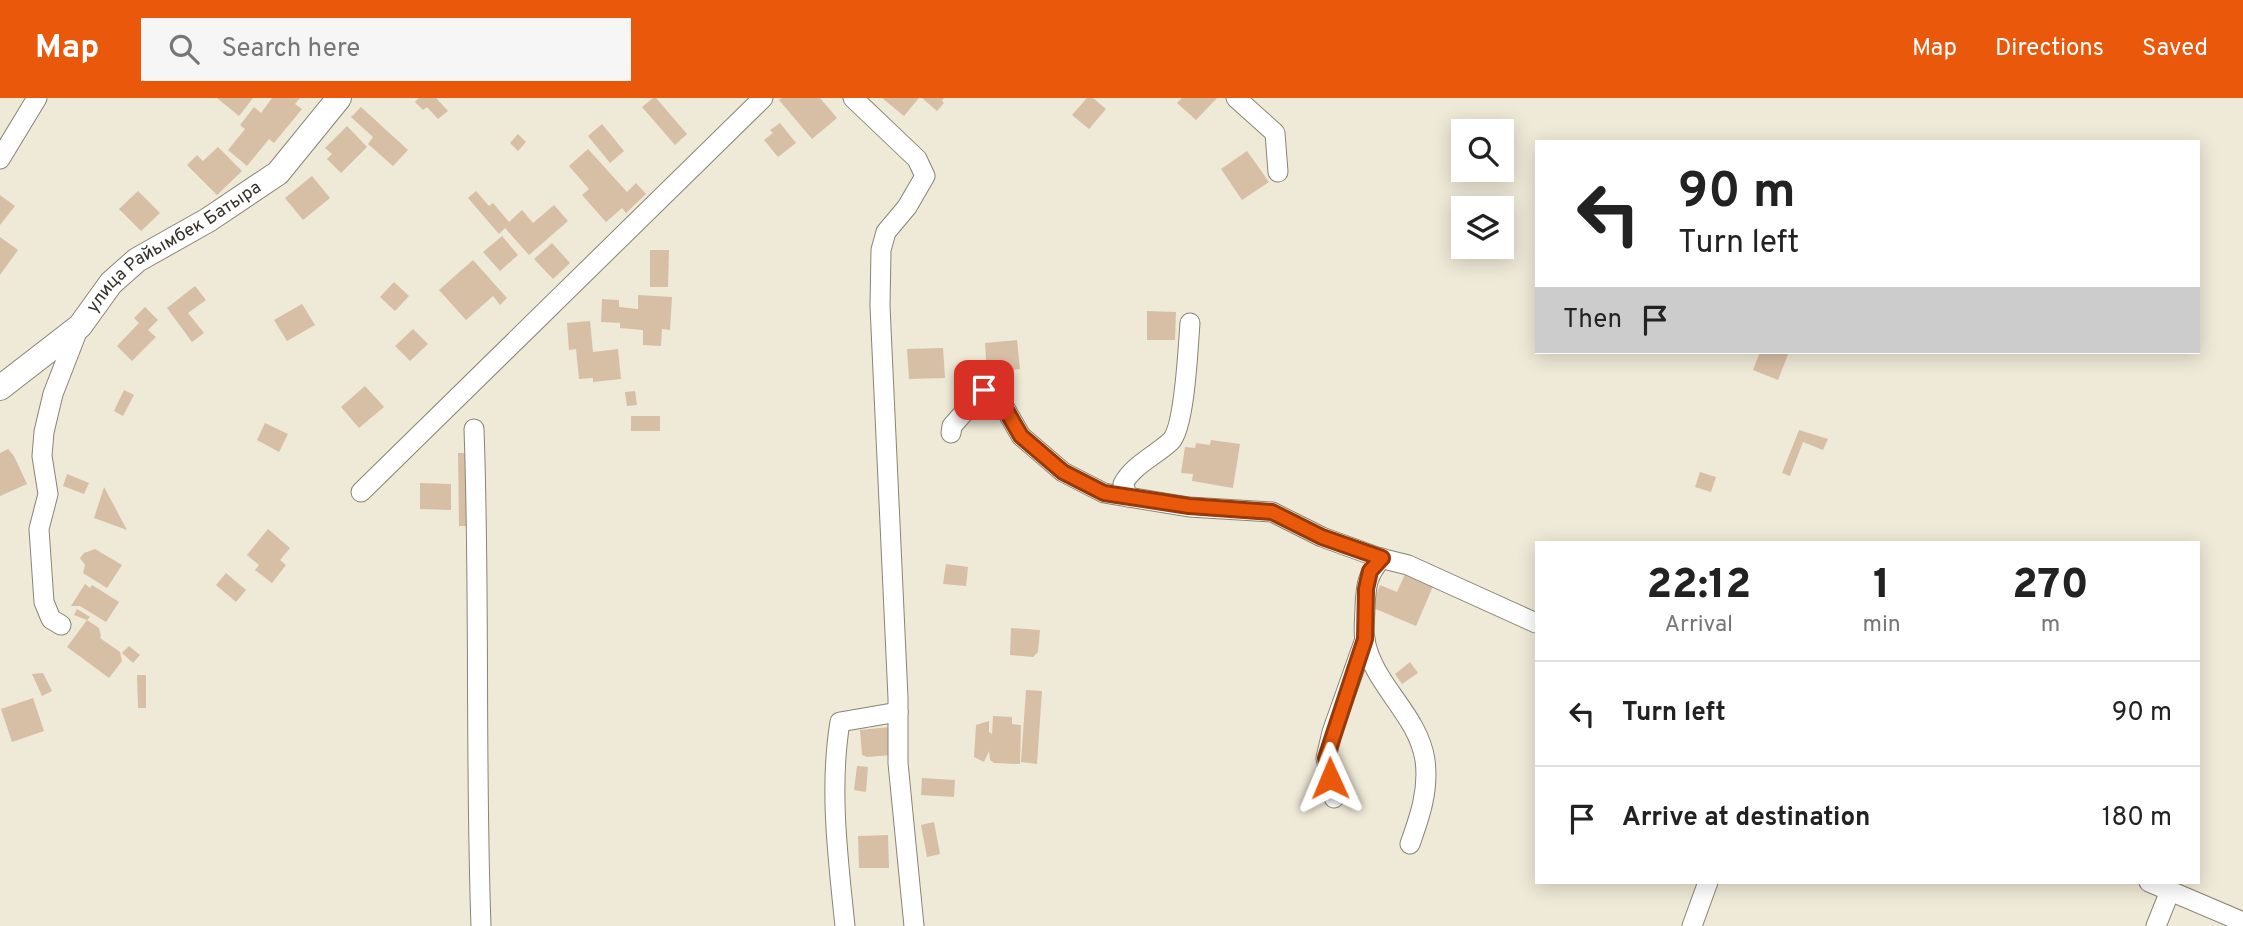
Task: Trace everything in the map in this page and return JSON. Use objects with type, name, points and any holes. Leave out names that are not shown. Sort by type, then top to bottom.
[{"type":"street","points":[[0,159],[37,98]]},
{"type":"street","name":"улица Райымбек Батыра","points":[[0,388],[80,326],[111,283],[137,260],[208,220],[278,173],[340,98]]},
{"type":"street","points":[[361,492],[763,98]]},
{"type":"street","points":[[853,98],[917,159],[925,176],[907,207],[886,232],[881,250],[881,345],[898,763],[914,926]]},
{"type":"street","points":[[1236,98],[1275,134],[1278,172]]},
{"type":"street","points":[[1128,497],[1123,484],[1128,474],[1174,439],[1182,405],[1190,323]]},
{"type":"street","points":[[61,625],[51,619],[44,602],[38,529],[48,494],[42,456],[53,394],[80,326]]},
{"type":"street","points":[[951,433],[953,426],[984,390],[999,398],[1021,436],[1063,472],[1104,493],[1189,506],[1272,512],[1322,537],[1408,565],[1535,623]]},
{"type":"street","points":[[474,429],[479,593],[478,791],[481,926]]},
{"type":"street","points":[[1334,798],[1326,758],[1365,639],[1366,589],[1370,571],[1382,558]]},
{"type":"street","points":[[1365,639],[1372,661],[1411,720],[1425,758],[1427,787],[1410,844]]},
{"type":"street","points":[[845,926],[834,755],[840,722],[898,712]]},
{"type":"street","points":[[1692,926],[1707,884]]},
{"type":"street","points":[[2154,884],[2243,922]]},
{"type":"street","points":[[2156,926],[2170,891]]},
{"type":"building","points":[[217,98],[253,98],[239,116]]},
{"type":"building","points":[[272,98],[300,98],[295,104],[302,109],[274,143],[269,139],[247,166],[228,150],[245,129],[240,125],[254,107],[261,113]]},
{"type":"building","points":[[419,98],[436,98],[448,111],[438,119],[427,107],[423,110],[415,102]]},
{"type":"building","points":[[656,98],[687,134],[675,145],[642,107]]},
{"type":"building","points":[[820,98],[837,118],[812,139],[779,100]]},
{"type":"building","points":[[882,98],[919,98],[904,116]]},
{"type":"building","points":[[922,98],[944,98],[944,103],[937,111]]},
{"type":"building","points":[[1087,98],[1093,98],[1106,109],[1089,129],[1072,115]]},
{"type":"building","points":[[1182,98],[1217,98],[1196,120],[1177,103]]},
{"type":"building","points":[[361,107],[408,150],[393,166],[368,144],[373,137],[351,117]]},
{"type":"building","points":[[780,123],[796,143],[778,157],[764,140],[773,133],[770,130]]},
{"type":"building","points":[[602,124],[624,151],[610,163],[588,136]]},
{"type":"building","points":[[347,126],[367,147],[341,173],[327,159],[332,154],[325,148]]},
{"type":"building","points":[[518,134],[526,142],[518,151],[510,143]]},
{"type":"building","points":[[218,147],[242,171],[217,195],[187,165],[197,155],[203,161]]},
{"type":"building","points":[[588,149],[627,192],[636,183],[646,194],[626,213],[622,208],[606,222],[582,195],[589,189],[569,166]]},
{"type":"building","points":[[1247,151],[1269,182],[1242,200],[1221,169]]},
{"type":"building","points":[[312,176],[330,198],[303,220],[285,198]]},
{"type":"building","points":[[138,191],[160,213],[141,231],[119,209]]},
{"type":"building","points":[[476,191],[489,206],[493,203],[509,222],[522,210],[533,223],[554,205],[568,221],[529,255],[505,228],[499,234],[468,198]]},
{"type":"building","points":[[0,195],[15,206],[0,225]]},
{"type":"building","points":[[502,236],[518,255],[500,271],[483,252]]},
{"type":"building","points":[[0,237],[18,250],[0,275]]},
{"type":"building","points":[[552,243],[570,263],[553,279],[534,259]]},
{"type":"building","points":[[650,250],[669,250],[668,287],[650,287]]},
{"type":"building","points":[[473,260],[507,298],[500,305],[493,296],[466,320],[439,290]]},
{"type":"building","points":[[394,282],[409,296],[395,311],[380,297]]},
{"type":"building","points":[[195,286],[206,300],[188,313],[204,333],[192,342],[167,308]]},
{"type":"building","points":[[638,295],[672,297],[670,330],[662,329],[661,346],[643,345],[643,330],[620,328],[620,323],[601,322],[602,299],[619,300],[619,307],[638,309]]},
{"type":"building","points":[[302,304],[315,325],[287,341],[274,320]]},
{"type":"building","points":[[145,307],[158,320],[148,330],[156,337],[132,361],[117,346],[139,323],[134,318]]},
{"type":"building","points":[[1147,311],[1176,312],[1175,340],[1147,340]]},
{"type":"building","points":[[590,321],[593,352],[618,349],[621,379],[593,382],[593,378],[579,379],[576,349],[569,350],[567,323]]},
{"type":"building","points":[[413,329],[428,344],[410,361],[395,346]]},
{"type":"building","points":[[1017,340],[1020,369],[987,372],[985,343]]},
{"type":"building","points":[[943,348],[945,378],[909,379],[907,349]]},
{"type":"building","points":[[1759,354],[1788,354],[1778,380],[1753,370]]},
{"type":"building","points":[[365,386],[384,407],[359,428],[341,407]]},
{"type":"building","points":[[124,390],[134,395],[123,416],[114,411]]},
{"type":"building","points":[[635,391],[637,405],[627,406],[625,392]]},
{"type":"building","points":[[631,416],[660,416],[660,431],[631,431]]},
{"type":"building","points":[[265,423],[288,434],[279,452],[257,440]]},
{"type":"building","points":[[1799,430],[1828,439],[1823,450],[1803,442],[1790,476],[1782,473]]},
{"type":"building","points":[[1211,440],[1240,444],[1233,488],[1192,481],[1193,474],[1181,473],[1185,447],[1195,448],[1196,443],[1210,445]]},
{"type":"building","points":[[8,449],[27,484],[0,496],[0,453]]},
{"type":"building","points":[[458,453],[471,453],[472,526],[459,526]]},
{"type":"building","points":[[1700,472],[1716,477],[1711,492],[1695,487]]},
{"type":"building","points":[[67,474],[89,483],[84,494],[63,486]]},
{"type":"building","points":[[420,483],[451,484],[451,510],[420,509]]},
{"type":"building","points":[[104,487],[127,530],[94,518]]},
{"type":"building","points":[[268,529],[290,548],[280,560],[286,565],[272,583],[255,570],[259,565],[247,555]]},
{"type":"building","points":[[95,549],[122,565],[107,588],[83,573],[85,565],[80,558],[84,553]]},
{"type":"building","points":[[946,564],[968,567],[966,586],[943,584]]},
{"type":"building","points":[[1406,572],[1434,584],[1416,626],[1371,607],[1380,585],[1397,592]]},
{"type":"building","points":[[226,573],[246,590],[236,602],[216,585]]},
{"type":"building","points":[[85,584],[90,588],[92,585],[119,602],[106,622],[80,606],[71,606]]},
{"type":"building","points":[[77,609],[90,617],[87,620],[74,615]]},
{"type":"building","points":[[87,620],[99,628],[100,638],[120,652],[122,661],[109,678],[67,647]]},
{"type":"building","points":[[1011,628],[1040,630],[1038,652],[1033,657],[1010,655]]},
{"type":"building","points":[[129,646],[140,655],[133,663],[122,653]]},
{"type":"building","points":[[1410,662],[1418,673],[1402,684],[1395,674]]},
{"type":"building","points":[[43,673],[52,691],[42,696],[32,674]]},
{"type":"building","points":[[137,675],[146,675],[146,708],[138,708]]},
{"type":"building","points":[[1026,690],[1042,691],[1037,764],[1021,762]]},
{"type":"building","points":[[33,698],[44,731],[12,742],[1,709]]},
{"type":"building","points":[[993,716],[1012,717],[1012,724],[1021,725],[1020,764],[994,763],[990,760],[989,751],[984,762],[974,757],[976,725],[989,721],[989,732],[992,734]]},
{"type":"building","points":[[890,727],[892,755],[862,755],[860,730]]},
{"type":"building","points":[[857,766],[868,767],[866,792],[854,790]]},
{"type":"building","points":[[922,778],[955,780],[954,797],[921,795]]},
{"type":"building","points":[[934,822],[940,854],[927,857],[921,825]]},
{"type":"building","points":[[888,835],[889,868],[859,868],[858,836]]},
{"type":"route","points":[[984,390],[999,398],[1021,436],[1063,472],[1104,493],[1189,506],[1272,512],[1322,537],[1382,558],[1370,571],[1366,589],[1365,639],[1332,733],[1326,758],[1330,778]]}]
